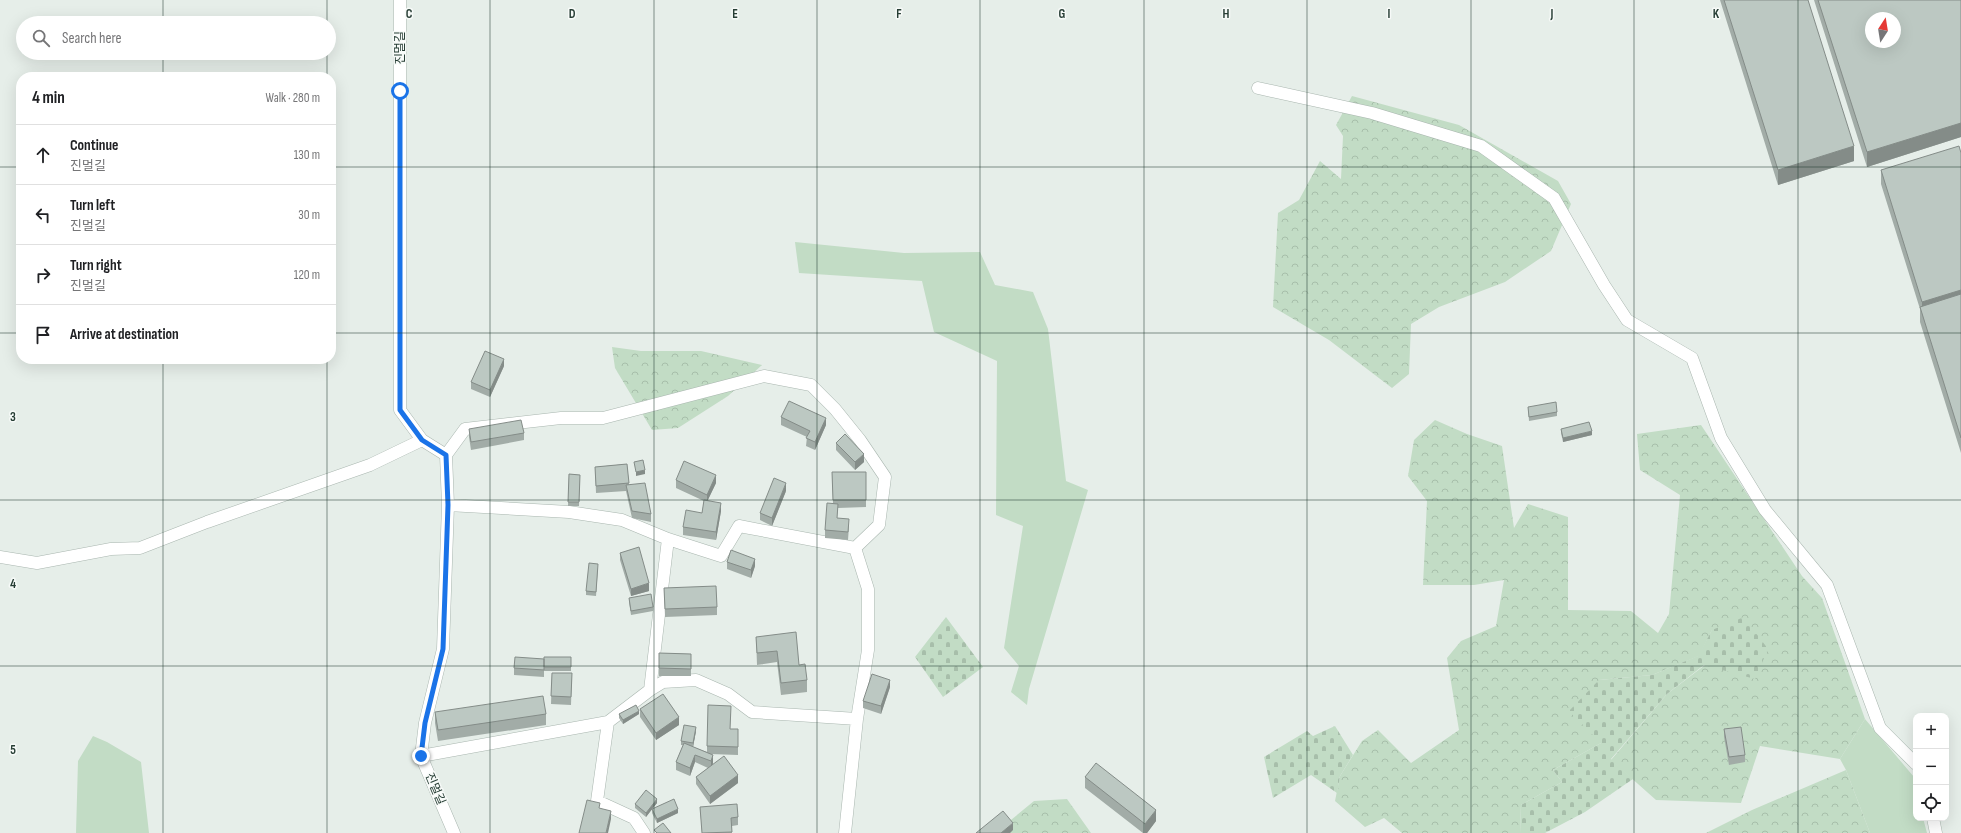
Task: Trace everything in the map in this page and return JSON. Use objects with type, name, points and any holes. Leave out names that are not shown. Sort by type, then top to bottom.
[{"type":"street","name":"진멀길","points":[[400,0],[400,410],[422,440],[446,455]]},
{"type":"street","points":[[1258,88],[1372,113],[1482,146],[1554,198],[1604,285],[1627,320],[1692,358],[1722,438],[1765,510],[1827,585],[1880,728],[1913,761]]},
{"type":"street","points":[[855,548],[879,525],[885,477],[860,440],[835,409],[811,385],[764,376],[603,418],[561,418],[465,429],[446,455],[448,505],[443,649],[425,723],[421,756],[608,722],[663,682],[696,680],[728,694],[752,712],[857,719]]},
{"type":"street","points":[[0,558],[38,563],[111,549],[140,548],[206,522],[370,465],[422,440]]},
{"type":"street","points":[[448,505],[569,512],[622,520],[668,539],[721,556],[739,526],[855,548]]},
{"type":"street","points":[[650,690],[668,539]]},
{"type":"street","points":[[845,833],[857,719],[868,650],[868,590],[855,548]]},
{"type":"street","points":[[608,722],[597,801],[634,818],[644,833]]},
{"type":"street","name":"진멀길","points":[[421,756],[454,833]]},
{"type":"street","points":[[1934,821],[1936,833]]},
{"type":"green space","points":[[1352,96],[1459,125],[1558,181],[1571,204],[1551,251],[1505,282],[1439,307],[1411,324],[1409,374],[1392,388],[1329,340],[1273,307],[1278,213],[1299,200],[1320,161],[1341,179],[1343,136],[1336,125]]},
{"type":"green space","points":[[795,242],[904,253],[980,252],[995,285],[1033,292],[1048,329],[1066,481],[1088,490],[1029,689],[1027,705],[1011,692],[1019,666],[1004,648],[1023,526],[996,515],[997,361],[934,332],[922,281],[799,273]]},
{"type":"green space","points":[[612,347],[641,351],[701,351],[762,365],[728,396],[678,428],[652,430],[615,368]]},
{"type":"green space","points":[[1435,420],[1467,434],[1502,446],[1514,528],[1528,504],[1568,517],[1568,610],[1631,611],[1658,633],[1669,614],[1680,495],[1640,470],[1637,434],[1701,425],[1802,576],[1822,598],[1865,719],[1840,759],[1760,746],[1741,803],[1656,800],[1611,760],[1667,694],[1705,665],[1712,630],[1699,656],[1652,675],[1599,680],[1601,743],[1553,770],[1562,782],[1521,805],[1520,833],[1402,833],[1384,818],[1365,827],[1335,801],[1340,776],[1362,741],[1378,730],[1411,763],[1459,730],[1447,658],[1461,641],[1496,626],[1504,580],[1474,585],[1423,585],[1427,501],[1408,476],[1414,440]]},
{"type":"green space","points":[[946,617],[983,667],[943,697],[915,657]]},
{"type":"green space","points":[[1744,617],[1768,649],[1755,679],[1704,665],[1667,694],[1611,759],[1633,779],[1585,812],[1545,833],[1520,833],[1521,805],[1562,782],[1553,770],[1601,743],[1569,711],[1599,680],[1652,675],[1698,656],[1712,630]]},
{"type":"green space","points":[[1865,719],[1913,776],[1913,821],[1924,821],[1927,833],[1870,833],[1846,770],[1840,759]]},
{"type":"green space","points":[[1335,726],[1353,755],[1340,776],[1337,793],[1311,775],[1273,798],[1264,757],[1307,731],[1313,736]]},
{"type":"green space","points":[[93,736],[107,742],[141,762],[149,833],[76,833],[78,761]]},
{"type":"green space","points":[[1846,770],[1870,833],[1706,833],[1752,810]]},
{"type":"green space","points":[[1067,799],[1091,833],[995,833],[1034,801]]},
{"type":"building","points":[[1724,0],[1808,0],[1854,146],[1778,170]]},
{"type":"building","points":[[1818,0],[1961,0],[1961,123],[1867,152]]},
{"type":"building","points":[[1959,146],[1961,153],[1961,290],[1922,302],[1881,170]]},
{"type":"building","points":[[1961,294],[1961,438],[1920,307]]},
{"type":"building","points":[[485,351],[504,359],[490,390],[471,382]]},
{"type":"building","points":[[789,401],[826,418],[815,442],[806,438],[810,431],[781,417]]},
{"type":"building","points":[[1556,402],[1557,412],[1529,417],[1528,407]]},
{"type":"building","points":[[521,420],[524,433],[471,442],[469,429]]},
{"type":"building","points":[[1589,422],[1592,431],[1563,438],[1561,429]]},
{"type":"building","points":[[845,434],[864,454],[855,462],[836,443]]},
{"type":"building","points":[[643,460],[645,470],[636,472],[634,462]]},
{"type":"building","points":[[684,461],[716,475],[707,495],[676,480]]},
{"type":"building","points":[[627,464],[629,483],[596,486],[595,467]]},
{"type":"building","points":[[832,472],[866,472],[866,500],[833,500]]},
{"type":"building","points":[[569,474],[580,475],[579,502],[568,502]]},
{"type":"building","points":[[774,478],[786,483],[772,518],[760,513]]},
{"type":"building","points":[[645,483],[651,514],[632,511],[626,485]]},
{"type":"building","points":[[704,500],[721,503],[716,532],[683,527],[686,510],[702,513]]},
{"type":"building","points":[[827,503],[838,504],[837,518],[849,519],[848,532],[825,530]]},
{"type":"building","points":[[639,547],[649,583],[631,589],[620,553]]},
{"type":"building","points":[[731,550],[755,559],[751,570],[727,562]]},
{"type":"building","points":[[589,563],[598,564],[596,592],[586,591]]},
{"type":"building","points":[[716,586],[717,607],[665,609],[664,588]]},
{"type":"building","points":[[651,594],[653,607],[631,611],[629,598]]},
{"type":"building","points":[[796,632],[799,665],[805,664],[807,680],[781,683],[777,651],[757,653],[756,637]]},
{"type":"building","points":[[659,653],[691,654],[691,669],[659,668]]},
{"type":"building","points":[[515,657],[544,659],[544,670],[514,668]]},
{"type":"building","points":[[544,657],[571,657],[571,667],[544,667]]},
{"type":"building","points":[[552,673],[572,673],[571,697],[551,696]]},
{"type":"building","points":[[872,674],[890,680],[881,706],[863,701]]},
{"type":"building","points":[[663,694],[679,717],[656,733],[640,709]]},
{"type":"building","points":[[543,696],[546,714],[438,730],[435,712]]},
{"type":"building","points":[[636,705],[639,711],[623,720],[619,714]]},
{"type":"building","points":[[708,705],[731,706],[730,729],[738,729],[738,747],[707,746]]},
{"type":"building","points":[[684,725],[696,727],[693,743],[681,741]]},
{"type":"building","points":[[1741,727],[1745,755],[1729,757],[1724,729]]},
{"type":"building","points":[[684,743],[713,755],[711,761],[695,755],[690,768],[676,762]]},
{"type":"building","points":[[724,756],[738,775],[710,796],[696,777]]},
{"type":"building","points":[[1096,763],[1156,810],[1145,824],[1085,777]]},
{"type":"building","points":[[646,790],[657,799],[646,813],[635,804]]},
{"type":"building","points":[[674,799],[678,809],[657,819],[652,809]]},
{"type":"building","points":[[587,800],[600,803],[599,808],[611,811],[606,833],[579,833]]},
{"type":"building","points":[[737,804],[738,817],[731,818],[732,832],[702,833],[700,807]]},
{"type":"building","points":[[1003,811],[1013,823],[1001,833],[976,833]]},
{"type":"building","points":[[663,823],[671,833],[657,833],[654,830]]},
{"type":"route","points":[[400,91],[400,410],[422,440],[446,455],[448,505],[443,649],[425,723],[421,756]]}]
